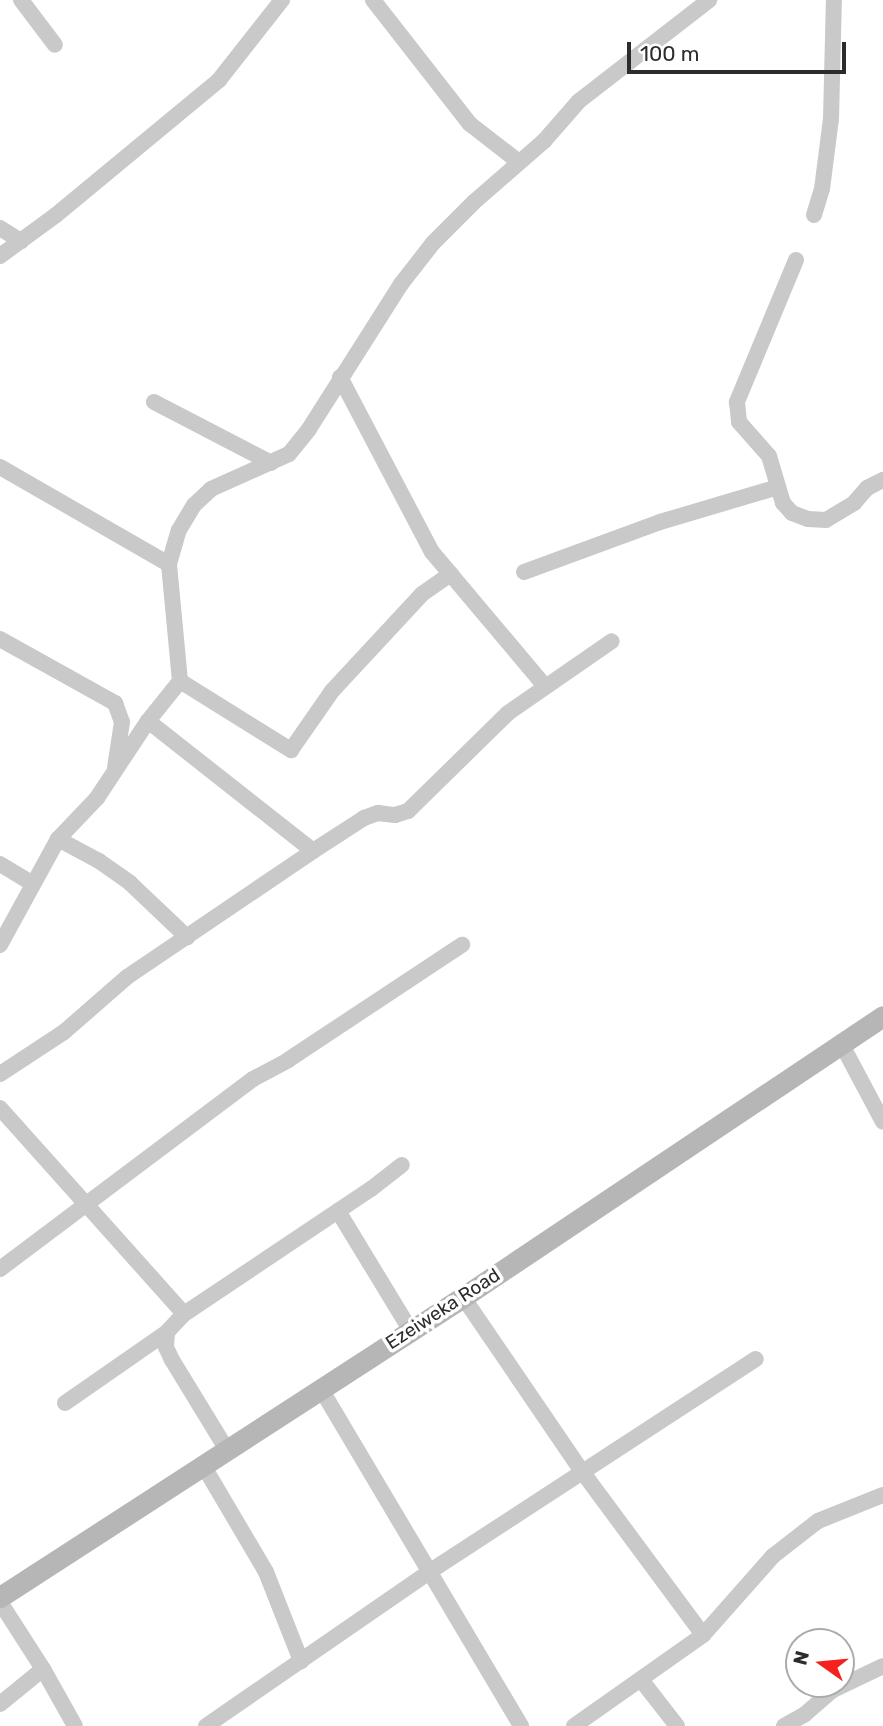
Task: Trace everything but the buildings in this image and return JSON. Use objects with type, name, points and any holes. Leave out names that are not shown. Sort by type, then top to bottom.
[{"type":"main road","name":"Ezeiweka Road","points":[[0,1597],[463,1297],[883,1016]]},
{"type":"street","points":[[21,0],[55,45]]},
{"type":"street","points":[[0,256],[219,80],[282,0]]},
{"type":"street","points":[[373,0],[470,124],[519,162]]},
{"type":"street","points":[[0,945],[58,839],[113,778],[148,721],[180,681],[169,564],[179,530],[194,505],[211,489],[289,454],[299,444],[401,284],[433,243],[544,141],[579,101],[709,0]]},
{"type":"street","points":[[814,215],[822,189],[831,119],[834,0]]},
{"type":"street","points":[[0,228],[20,241]]},
{"type":"street","points":[[796,260],[737,402],[739,422],[769,456],[783,503],[792,513],[808,519],[826,520],[854,503],[867,488],[883,480]]},
{"type":"street","points":[[340,377],[432,552],[545,687]]},
{"type":"street","points":[[154,401],[271,463]]},
{"type":"street","points":[[0,467],[169,564]]},
{"type":"street","points":[[524,572],[660,522],[778,487]]},
{"type":"street","points":[[180,681],[291,750],[332,691],[422,594],[451,574]]},
{"type":"street","points":[[0,639],[115,703],[122,722],[113,778]]},
{"type":"street","points":[[0,1074],[64,1032],[127,977],[313,850],[378,813],[395,815],[408,811],[487,731],[612,641]]},
{"type":"street","points":[[148,721],[313,850]]},
{"type":"street","points":[[58,839],[99,861],[130,883],[187,937]]},
{"type":"street","points":[[0,864],[32,883]]},
{"type":"street","points":[[0,1269],[253,1079],[288,1060],[334,1026],[462,944]]},
{"type":"street","points":[[841,1043],[883,1122]]},
{"type":"street","points":[[0,1108],[184,1314]]},
{"type":"street","points":[[65,1403],[167,1332],[184,1314],[338,1211],[402,1164]]},
{"type":"street","points":[[338,1211],[411,1331]]},
{"type":"street","points":[[463,1297],[581,1470],[703,1634]]},
{"type":"street","points":[[167,1332],[166,1347],[172,1360],[227,1450]]},
{"type":"street","points":[[206,1726],[581,1470],[756,1359]]},
{"type":"street","points":[[321,1389],[522,1726]]},
{"type":"street","points":[[204,1465],[266,1572],[301,1661]]},
{"type":"street","points":[[574,1726],[642,1681],[703,1634],[773,1556],[818,1521],[883,1495]]},
{"type":"street","points":[[0,1602],[43,1669],[75,1726]]},
{"type":"street","points":[[784,1726],[804,1715],[833,1690],[883,1666]]},
{"type":"street","points":[[0,1704],[43,1669]]},
{"type":"street","points":[[642,1681],[677,1726]]}]
